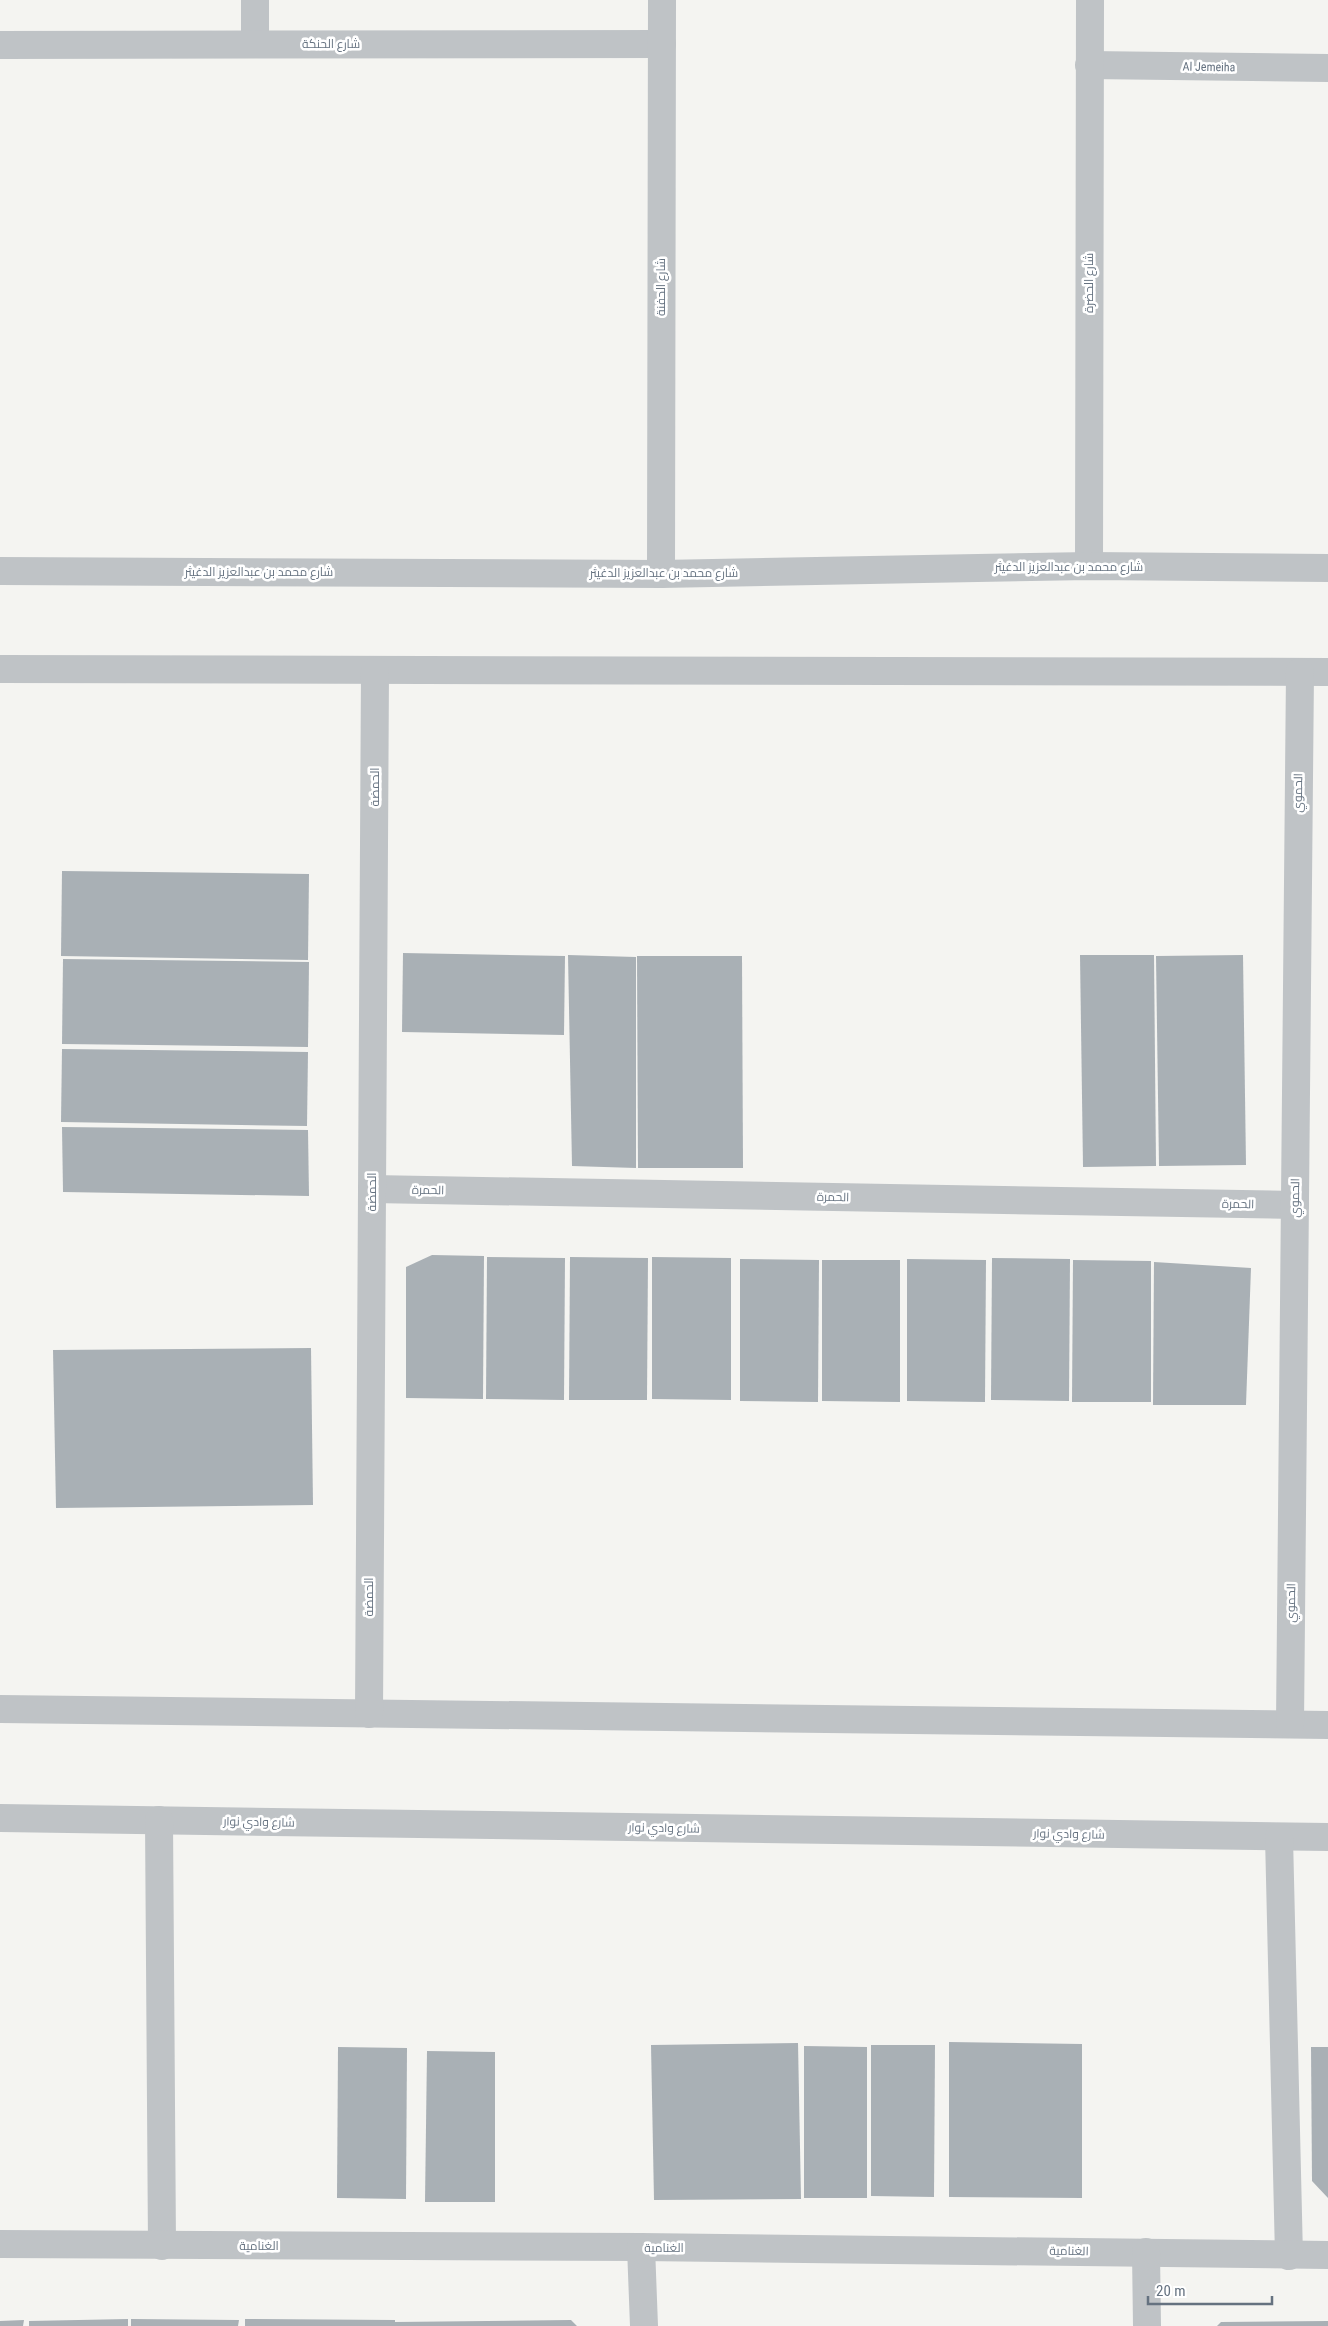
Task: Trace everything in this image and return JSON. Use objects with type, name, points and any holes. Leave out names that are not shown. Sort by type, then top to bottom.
[{"type":"street","points":[[255,0],[255,44]]},
{"type":"street","name":"شارع الحفنة","points":[[661,574],[662,0]]},
{"type":"street","name":"شارع الحضرة","points":[[1089,566],[1090,0]]},
{"type":"street","name":"شارع الحنكة","points":[[0,45],[662,44]]},
{"type":"street","name":"Al Jemeiha","points":[[1090,65],[1328,68]]},
{"type":"street","name":"شارع محمد بن عبدالعزيز الدغيثر","points":[[0,571],[661,574],[1089,566],[1328,568]]},
{"type":"street","points":[[0,669],[1328,672]]},
{"type":"street","name":"الحمضة","points":[[369,1714],[375,671]]},
{"type":"street","name":"الحموي","points":[[1290,1724],[1300,672]]},
{"type":"street","name":"الحمرة","points":[[372,1189],[1295,1205]]},
{"type":"street","points":[[0,1709],[1328,1725]]},
{"type":"street","name":"شارع وادي نوار","points":[[0,1818],[1328,1837]]},
{"type":"street","points":[[159,1820],[162,2246]]},
{"type":"street","points":[[1279,1837],[1290,2256]]},
{"type":"street","name":"الغنامية","points":[[0,2244],[641,2247],[1146,2252],[1328,2256]]},
{"type":"street","points":[[641,2247],[644,2326]]},
{"type":"street","points":[[1146,2252],[1147,2326]]},
{"type":"building","points":[[62,871],[309,874],[308,960],[61,956]]},
{"type":"building","points":[[403,953],[565,956],[564,1035],[402,1032]]},
{"type":"building","points":[[568,955],[636,957],[636,1168],[572,1166]]},
{"type":"building","points":[[1080,955],[1154,955],[1156,1166],[1083,1167]]},
{"type":"building","points":[[1243,955],[1246,1165],[1159,1166],[1156,956]]},
{"type":"building","points":[[637,956],[742,956],[743,1168],[638,1168]]},
{"type":"building","points":[[63,959],[309,962],[308,1047],[62,1044]]},
{"type":"building","points":[[62,1049],[308,1052],[307,1126],[61,1122]]},
{"type":"building","points":[[62,1127],[308,1130],[309,1196],[63,1192]]},
{"type":"building","points":[[432,1255],[484,1256],[483,1399],[406,1398],[406,1267]]},
{"type":"building","points":[[487,1257],[565,1258],[564,1400],[486,1399]]},
{"type":"building","points":[[570,1257],[648,1258],[647,1400],[569,1400]]},
{"type":"building","points":[[652,1257],[731,1258],[731,1400],[652,1399]]},
{"type":"building","points":[[992,1258],[1070,1259],[1069,1401],[991,1400]]},
{"type":"building","points":[[740,1259],[819,1260],[818,1402],[740,1401]]},
{"type":"building","points":[[907,1259],[986,1260],[985,1402],[907,1401]]},
{"type":"building","points":[[822,1260],[900,1260],[900,1402],[822,1401]]},
{"type":"building","points":[[1073,1260],[1151,1261],[1151,1402],[1072,1402]]},
{"type":"building","points":[[1154,1262],[1251,1268],[1246,1405],[1153,1405]]},
{"type":"building","points":[[311,1348],[313,1505],[56,1508],[53,1350]]},
{"type":"building","points":[[949,2042],[1082,2044],[1082,2198],[949,2197]]},
{"type":"building","points":[[798,2043],[801,2199],[654,2200],[651,2045]]},
{"type":"building","points":[[871,2045],[935,2045],[934,2197],[871,2196]]},
{"type":"building","points":[[804,2046],[867,2047],[867,2198],[804,2198]]},
{"type":"building","points":[[338,2047],[407,2048],[406,2199],[337,2198]]},
{"type":"building","points":[[1311,2047],[1328,2047],[1328,2198],[1312,2181]]},
{"type":"building","points":[[427,2051],[495,2052],[495,2202],[425,2202]]},
{"type":"building","points":[[128,2319],[128,2326],[29,2326],[29,2321]]},
{"type":"building","points":[[131,2319],[239,2320],[238,2326],[131,2326]]},
{"type":"building","points":[[245,2319],[395,2320],[395,2322],[571,2320],[577,2326],[245,2326]]},
{"type":"building","points":[[24,2320],[23,2326],[0,2326],[0,2321]]},
{"type":"building","points":[[1328,2321],[1328,2326],[1217,2326],[1221,2322]]}]
